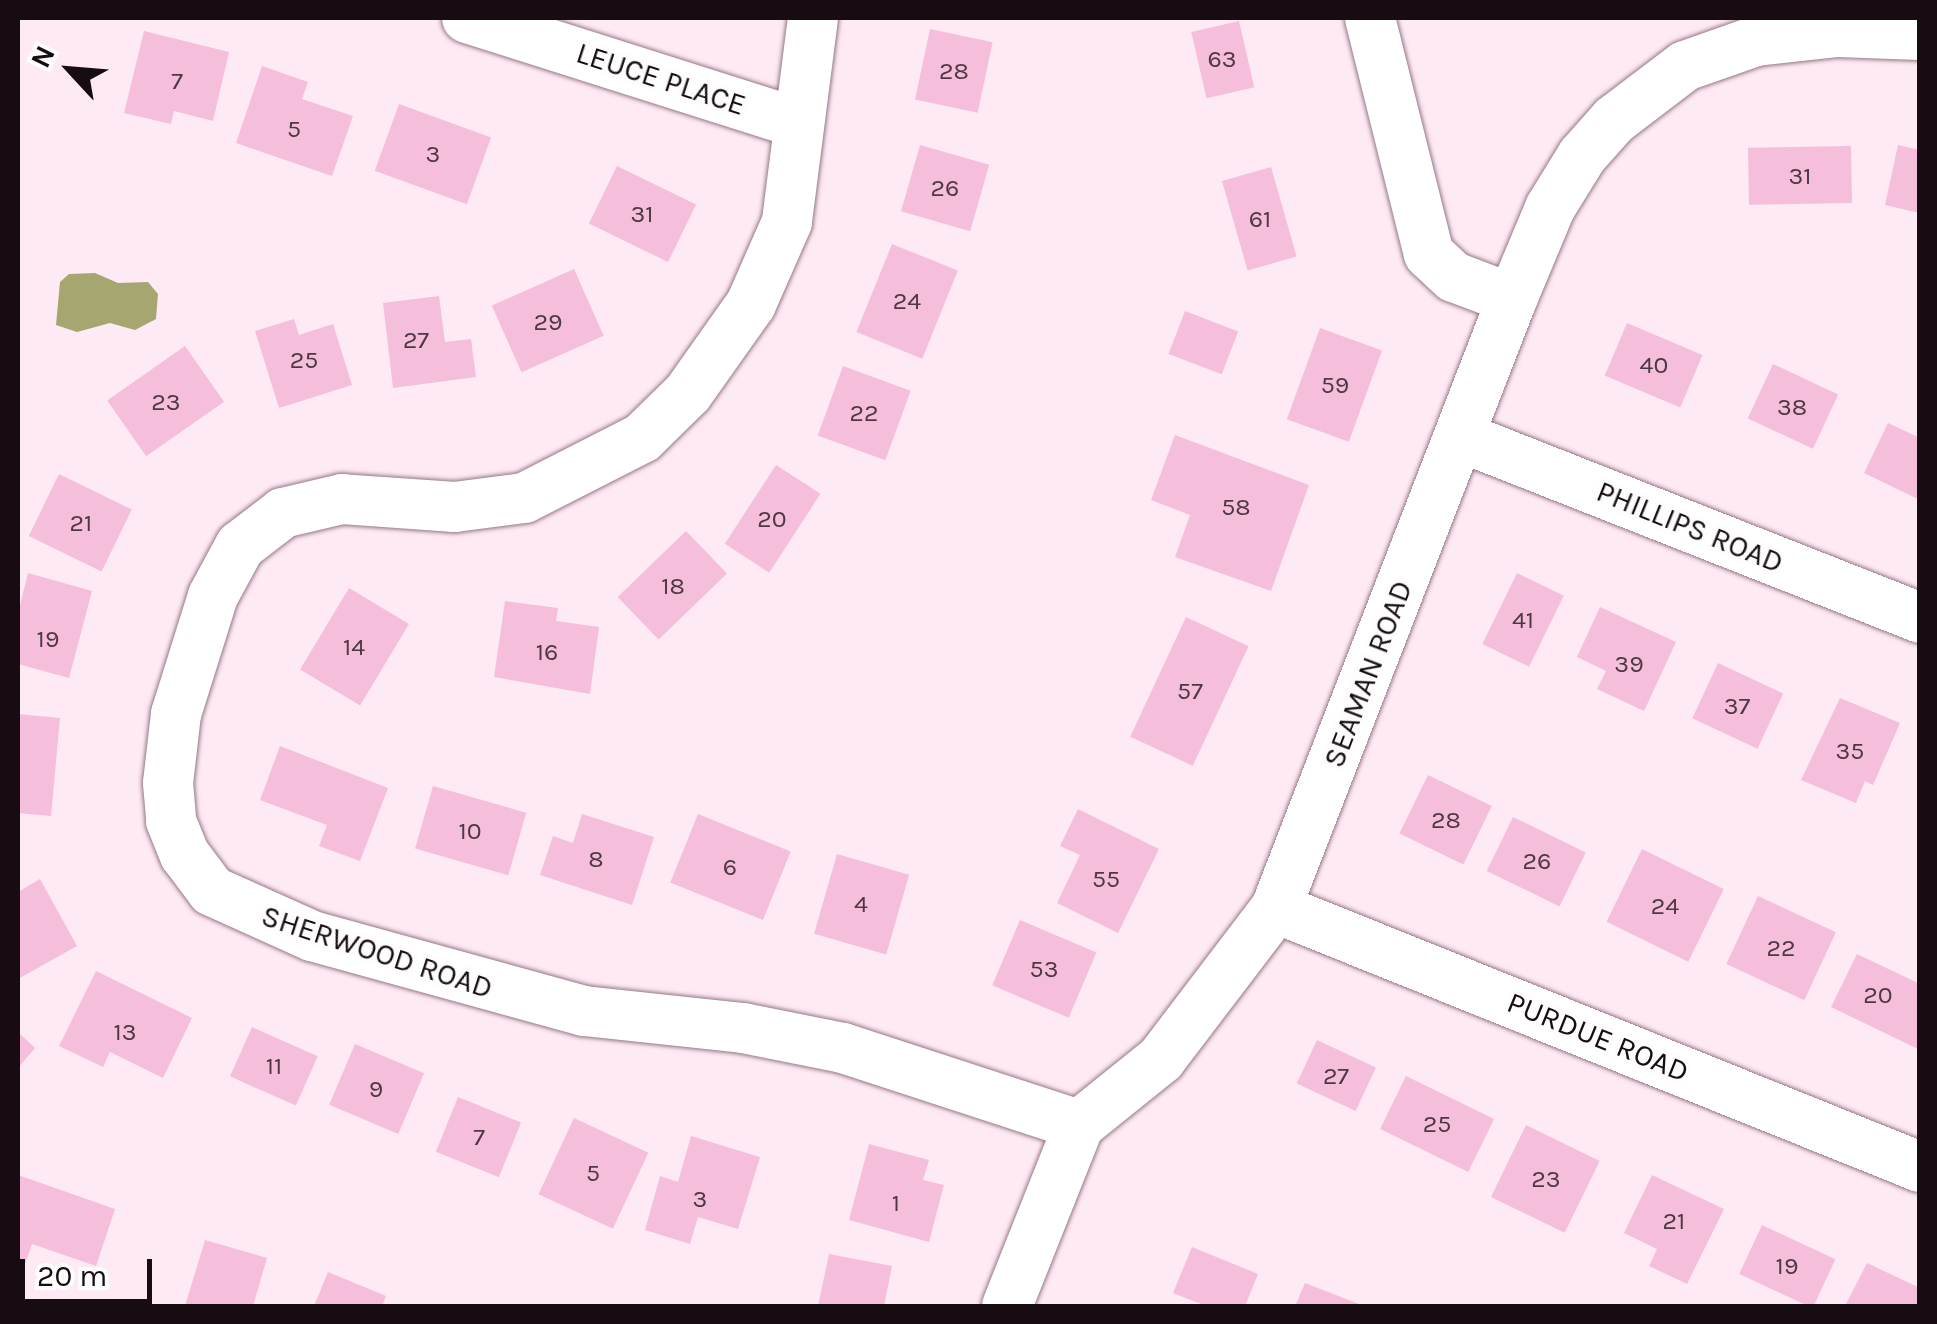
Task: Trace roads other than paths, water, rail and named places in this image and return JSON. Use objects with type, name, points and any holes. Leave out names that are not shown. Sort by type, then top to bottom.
[{"type":"street","name":"LEUCE PLACE","points":[[467,18],[798,123]]},
{"type":"street","name":"SHERWOOD ROAD","points":[[813,18],[787,222],[751,304],[688,393],[642,438],[524,498],[456,508],[342,499],[283,513],[240,546],[213,596],[176,714],[168,783],[172,821],[185,855],[212,891],[312,936],[584,1011],[744,1028],[843,1048],[1080,1125]]},
{"type":"street","points":[[1370,18],[1429,254],[1454,277],[1512,299]]},
{"type":"street","name":"SEAMAN ROAD","points":[[1007,1306],[1080,1125],[1161,1060],[1276,908],[1512,299],[1550,208],[1582,156],[1614,120],[1685,66],[1756,41],[1838,32],[1920,35]]},
{"type":"street","name":"PHILLIPS ROAD","points":[[1460,437],[1920,618]]},
{"type":"street","name":"PURDUE ROAD","points":[[1276,908],[1920,1167]]}]
